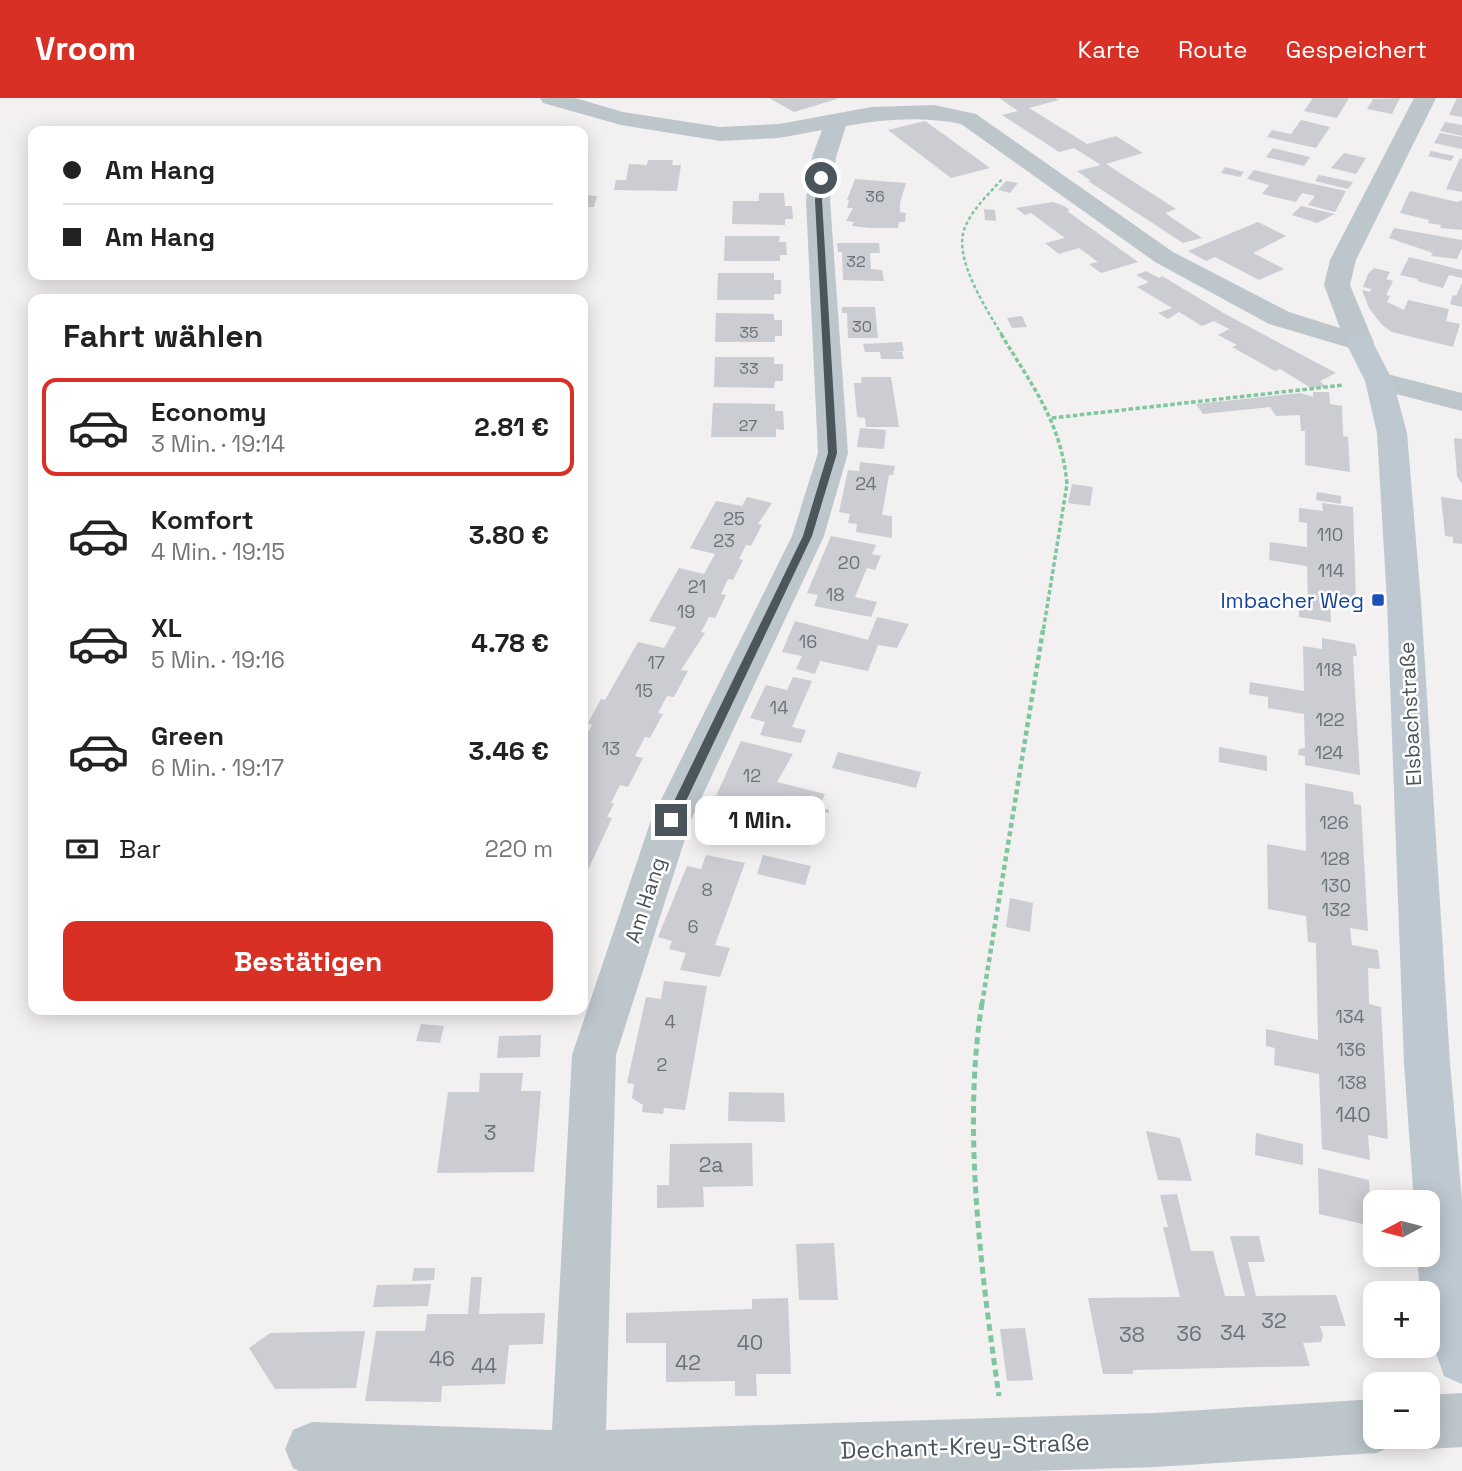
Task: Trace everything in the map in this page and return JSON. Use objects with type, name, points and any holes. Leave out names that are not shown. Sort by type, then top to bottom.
[{"type":"street","points":[[551,98],[621,118],[720,134],[779,131],[873,114],[934,112],[968,119],[1035,163],[1164,257],[1279,318],[1360,343]]},
{"type":"street","name":"Elsbachstraße","points":[[1425,98],[1343,260],[1337,285],[1360,343],[1379,381],[1392,433],[1404,601],[1427,1063],[1446,1304],[1462,1358]]},
{"type":"street","name":"Am Hang","points":[[578,1458],[594,1055],[671,820],[808,536],[822,496],[833,453],[818,200],[824,157],[836,122]]},
{"type":"street","points":[[1379,381],[1462,402]]},
{"type":"street","points":[[1440,1421],[1462,1420]]},
{"type":"street","name":"Dechant-Krey-Straße","points":[[312,1448],[578,1458],[1006,1445],[1158,1456],[1363,1428]]},
{"type":"path","points":[[1006,1445],[983,1294],[973,1146],[974,1077],[982,1002],[1067,484],[1064,454],[1052,418],[1004,338],[968,269],[962,238],[969,221],[1007,172],[1035,163]]},
{"type":"path","points":[[1052,418],[1379,381]]},
{"type":"building","points":[[769,98],[837,98],[837,99],[794,112]]},
{"type":"building","points":[[999,98],[1055,98],[1059,100],[1029,108],[1087,144],[1116,136],[1143,153],[1106,164],[1176,209],[1165,213],[1202,238],[1183,243],[1088,181],[1091,181],[1077,171],[1101,165],[1074,148],[1059,152],[1002,115],[1018,111]]},
{"type":"building","points":[[1313,98],[1349,98],[1337,118],[1304,111]]},
{"type":"building","points":[[1400,98],[1392,114],[1367,109],[1373,99]]},
{"type":"building","points":[[1457,98],[1462,98],[1462,117],[1449,115]]},
{"type":"building","points":[[1301,120],[1330,127],[1316,148],[1267,137],[1272,130],[1291,134]]},
{"type":"building","points":[[925,121],[990,168],[951,178],[888,130]]},
{"type":"building","points":[[1445,122],[1462,125],[1462,136],[1440,131]]},
{"type":"building","points":[[1440,133],[1462,137],[1462,149],[1434,143]]},
{"type":"building","points":[[1273,148],[1310,157],[1304,166],[1266,157]]},
{"type":"building","points":[[1431,151],[1454,156],[1451,161],[1428,156]]},
{"type":"building","points":[[1344,153],[1366,158],[1356,174],[1331,168]]},
{"type":"building","points":[[1460,158],[1462,159],[1462,192],[1446,189]]},
{"type":"building","points":[[648,160],[673,160],[672,165],[681,165],[677,191],[614,190],[616,180],[626,180],[629,164],[647,165]]},
{"type":"building","points":[[1225,167],[1244,172],[1240,177],[1221,173]]},
{"type":"building","points":[[1254,170],[1346,191],[1335,212],[1308,205],[1315,196],[1302,193],[1296,202],[1262,194],[1269,185],[1247,179]]},
{"type":"building","points":[[1319,175],[1353,182],[1348,189],[1315,181]]},
{"type":"building","points":[[855,179],[906,183],[900,203],[900,212],[906,213],[905,222],[899,222],[898,228],[871,228],[852,226],[854,222],[846,221],[853,208],[847,208],[847,200]]},
{"type":"building","points":[[1006,181],[1018,183],[1010,193],[998,190]]},
{"type":"building","points":[[1410,191],[1457,202],[1462,200],[1462,230],[1440,228],[1441,225],[1428,223],[1429,220],[1400,213]]},
{"type":"building","points":[[759,193],[784,193],[785,206],[792,206],[793,219],[785,219],[785,225],[732,224],[733,201],[759,201]]},
{"type":"building","points":[[588,195],[597,196],[594,207],[588,207]]},
{"type":"building","points":[[1053,202],[1070,210],[1067,211],[1138,262],[1101,273],[1089,264],[1098,262],[1079,248],[1059,254],[1045,243],[1065,238],[1031,213],[1025,215],[1016,208]]},
{"type":"building","points":[[1301,206],[1335,214],[1317,223],[1292,215]]},
{"type":"building","points":[[984,209],[995,210],[996,221],[985,220]]},
{"type":"building","points":[[1258,222],[1286,236],[1253,253],[1284,269],[1259,280],[1215,257],[1206,261],[1188,251]]},
{"type":"building","points":[[1394,228],[1462,240],[1462,248],[1457,259],[1431,256],[1433,253],[1389,238]]},
{"type":"building","points":[[725,236],[780,236],[779,242],[786,242],[787,255],[780,255],[780,261],[724,261]]},
{"type":"building","points":[[837,243],[879,243],[880,253],[870,253],[871,269],[882,270],[884,281],[843,280],[842,252],[838,252]]},
{"type":"building","points":[[1409,257],[1462,270],[1462,278],[1449,275],[1443,288],[1400,275]]},
{"type":"building","points":[[1374,268],[1390,272],[1386,279],[1393,281],[1386,295],[1390,296],[1387,302],[1404,310],[1408,300],[1449,309],[1446,321],[1460,324],[1453,347],[1392,332],[1382,325],[1369,308],[1362,290],[1370,292],[1371,289],[1363,287],[1368,274]]},
{"type":"building","points":[[1146,271],[1159,278],[1162,276],[1227,315],[1336,373],[1320,381],[1326,387],[1311,388],[1280,369],[1275,371],[1232,347],[1237,345],[1218,335],[1229,329],[1214,321],[1202,326],[1179,312],[1168,319],[1158,313],[1172,308],[1137,287],[1149,282],[1136,275]]},
{"type":"building","points":[[718,273],[774,273],[774,280],[781,280],[781,294],[774,294],[774,300],[717,300]]},
{"type":"building","points":[[1462,283],[1462,307],[1450,304],[1453,295],[1456,296]]},
{"type":"building","points":[[842,307],[875,307],[878,338],[848,338],[847,313],[842,313]]},
{"type":"building","points":[[716,313],[774,314],[774,320],[782,320],[782,336],[775,336],[775,342],[715,342]]},
{"type":"building","points":[[1022,316],[1027,327],[1012,328],[1007,318]]},
{"type":"building","points":[[902,342],[904,351],[892,352],[902,352],[904,359],[881,359],[880,352],[865,352],[863,344]]},
{"type":"building","points":[[715,357],[774,357],[774,364],[783,364],[783,381],[775,381],[774,388],[714,387]]},
{"type":"building","points":[[861,377],[891,377],[899,427],[866,427],[865,418],[857,417],[854,383],[862,383]]},
{"type":"building","points":[[1313,392],[1329,392],[1330,404],[1342,406],[1343,436],[1348,437],[1350,472],[1305,465],[1305,431],[1301,431],[1300,415],[1276,416],[1270,407],[1203,414],[1196,404],[1301,393],[1313,397]]},
{"type":"building","points":[[713,403],[775,404],[775,411],[783,411],[784,430],[776,429],[776,437],[711,437]]},
{"type":"building","points":[[860,428],[886,430],[884,449],[857,447]]},
{"type":"building","points":[[1454,438],[1462,439],[1462,484],[1457,476]]},
{"type":"building","points":[[860,462],[895,466],[893,475],[889,475],[882,515],[892,516],[892,538],[856,532],[857,524],[848,523],[850,514],[839,512],[848,470],[859,471]]},
{"type":"building","points":[[1072,484],[1093,487],[1090,506],[1068,503]]},
{"type":"building","points":[[1317,492],[1341,496],[1341,504],[1316,500]]},
{"type":"building","points":[[747,497],[772,503],[758,524],[762,525],[751,546],[746,545],[739,559],[743,560],[733,580],[728,579],[721,594],[726,595],[715,618],[709,617],[701,632],[705,633],[681,670],[688,671],[674,697],[667,696],[658,713],[663,714],[650,738],[645,737],[635,756],[643,758],[628,787],[620,785],[607,817],[612,818],[588,870],[588,732],[592,725],[588,723],[601,699],[605,700],[638,642],[664,648],[676,627],[649,621],[679,568],[704,574],[715,554],[690,548],[716,501],[742,506]]},
{"type":"building","points":[[1441,497],[1462,500],[1462,544],[1453,543],[1453,537],[1445,536]]},
{"type":"building","points":[[1322,503],[1353,507],[1356,600],[1342,597],[1342,604],[1330,603],[1331,622],[1299,617],[1299,596],[1308,598],[1307,566],[1269,560],[1270,542],[1307,547],[1307,523],[1299,522],[1299,508],[1323,511]]},
{"type":"building","points":[[831,536],[876,545],[872,554],[881,556],[875,570],[867,568],[855,597],[877,602],[871,617],[814,606],[818,595],[807,593]]},
{"type":"building","points":[[877,617],[909,624],[897,648],[878,645],[868,671],[820,661],[815,674],[796,669],[802,656],[782,652],[795,621],[868,640]]},
{"type":"building","points":[[1322,638],[1355,644],[1357,656],[1353,656],[1360,775],[1305,765],[1305,756],[1298,755],[1299,749],[1305,748],[1304,714],[1268,708],[1268,697],[1249,694],[1250,682],[1304,691],[1303,646],[1322,649]]},
{"type":"building","points":[[793,677],[812,681],[792,727],[806,730],[801,743],[760,735],[765,722],[750,718],[766,685],[787,690]]},
{"type":"building","points":[[741,741],[793,754],[777,782],[825,794],[819,807],[829,810],[829,813],[780,800],[761,844],[701,829]]},
{"type":"building","points":[[1219,747],[1267,756],[1267,771],[1219,762]]},
{"type":"building","points":[[838,752],[921,772],[916,788],[832,768]]},
{"type":"building","points":[[1305,783],[1353,792],[1354,804],[1361,805],[1368,931],[1350,928],[1352,945],[1378,950],[1380,969],[1368,968],[1369,1004],[1381,1007],[1388,1139],[1368,1135],[1370,1160],[1322,1149],[1319,1074],[1274,1065],[1275,1048],[1266,1046],[1266,1029],[1318,1040],[1316,943],[1308,942],[1306,916],[1268,909],[1267,844],[1306,851]]},
{"type":"building","points":[[706,855],[745,863],[715,945],[730,948],[720,977],[680,970],[686,953],[669,949],[672,941],[658,937],[687,866],[701,869]]},
{"type":"building","points":[[763,855],[811,866],[805,885],[757,874]]},
{"type":"building","points":[[1010,898],[1033,903],[1030,932],[1006,927]]},
{"type":"building","points":[[664,981],[707,986],[685,1110],[664,1108],[663,1114],[642,1112],[643,1105],[632,1098],[634,1084],[627,1083],[646,997],[661,999]]},
{"type":"building","points":[[421,1024],[444,1026],[440,1043],[416,1041]]},
{"type":"building","points":[[541,1035],[540,1057],[497,1058],[499,1036]]},
{"type":"building","points":[[480,1073],[523,1073],[521,1091],[541,1091],[534,1172],[437,1173],[448,1092],[479,1092]]},
{"type":"building","points":[[729,1092],[784,1093],[785,1122],[728,1121]]},
{"type":"building","points":[[1146,1131],[1180,1138],[1192,1181],[1158,1180]]},
{"type":"building","points":[[1256,1133],[1303,1144],[1303,1165],[1255,1155]]},
{"type":"building","points":[[752,1143],[753,1186],[703,1187],[704,1207],[657,1208],[657,1185],[669,1185],[670,1144]]},
{"type":"building","points":[[1318,1168],[1369,1180],[1370,1190],[1363,1190],[1363,1224],[1319,1214]]},
{"type":"building","points":[[1177,1194],[1191,1251],[1213,1251],[1225,1296],[1245,1296],[1230,1236],[1259,1236],[1265,1262],[1248,1262],[1256,1296],[1336,1295],[1346,1326],[1320,1326],[1323,1335],[1321,1342],[1303,1343],[1310,1366],[1133,1370],[1133,1374],[1103,1374],[1088,1298],[1180,1297],[1163,1227],[1168,1227],[1160,1195]]},
{"type":"building","points":[[834,1243],[838,1300],[799,1300],[796,1244]]},
{"type":"building","points":[[414,1268],[435,1268],[434,1280],[412,1281]]},
{"type":"building","points":[[471,1277],[482,1277],[479,1314],[545,1313],[543,1344],[509,1345],[505,1384],[442,1386],[441,1402],[365,1401],[376,1331],[425,1331],[427,1314],[468,1314]]},
{"type":"building","points":[[431,1284],[428,1306],[373,1307],[377,1285]]},
{"type":"building","points":[[788,1298],[791,1374],[756,1374],[757,1396],[735,1396],[735,1381],[666,1382],[666,1343],[626,1343],[626,1313],[752,1309],[752,1299]]},
{"type":"building","points":[[1025,1328],[1033,1380],[1007,1381],[1000,1329]]},
{"type":"building","points":[[365,1331],[356,1388],[275,1389],[249,1348],[270,1333]]},
{"type":"place","name":"Imbacher Weg","points":[[1378,600]]},
{"type":"route","points":[[671,820],[808,536],[833,453],[818,200],[821,178]]}]
